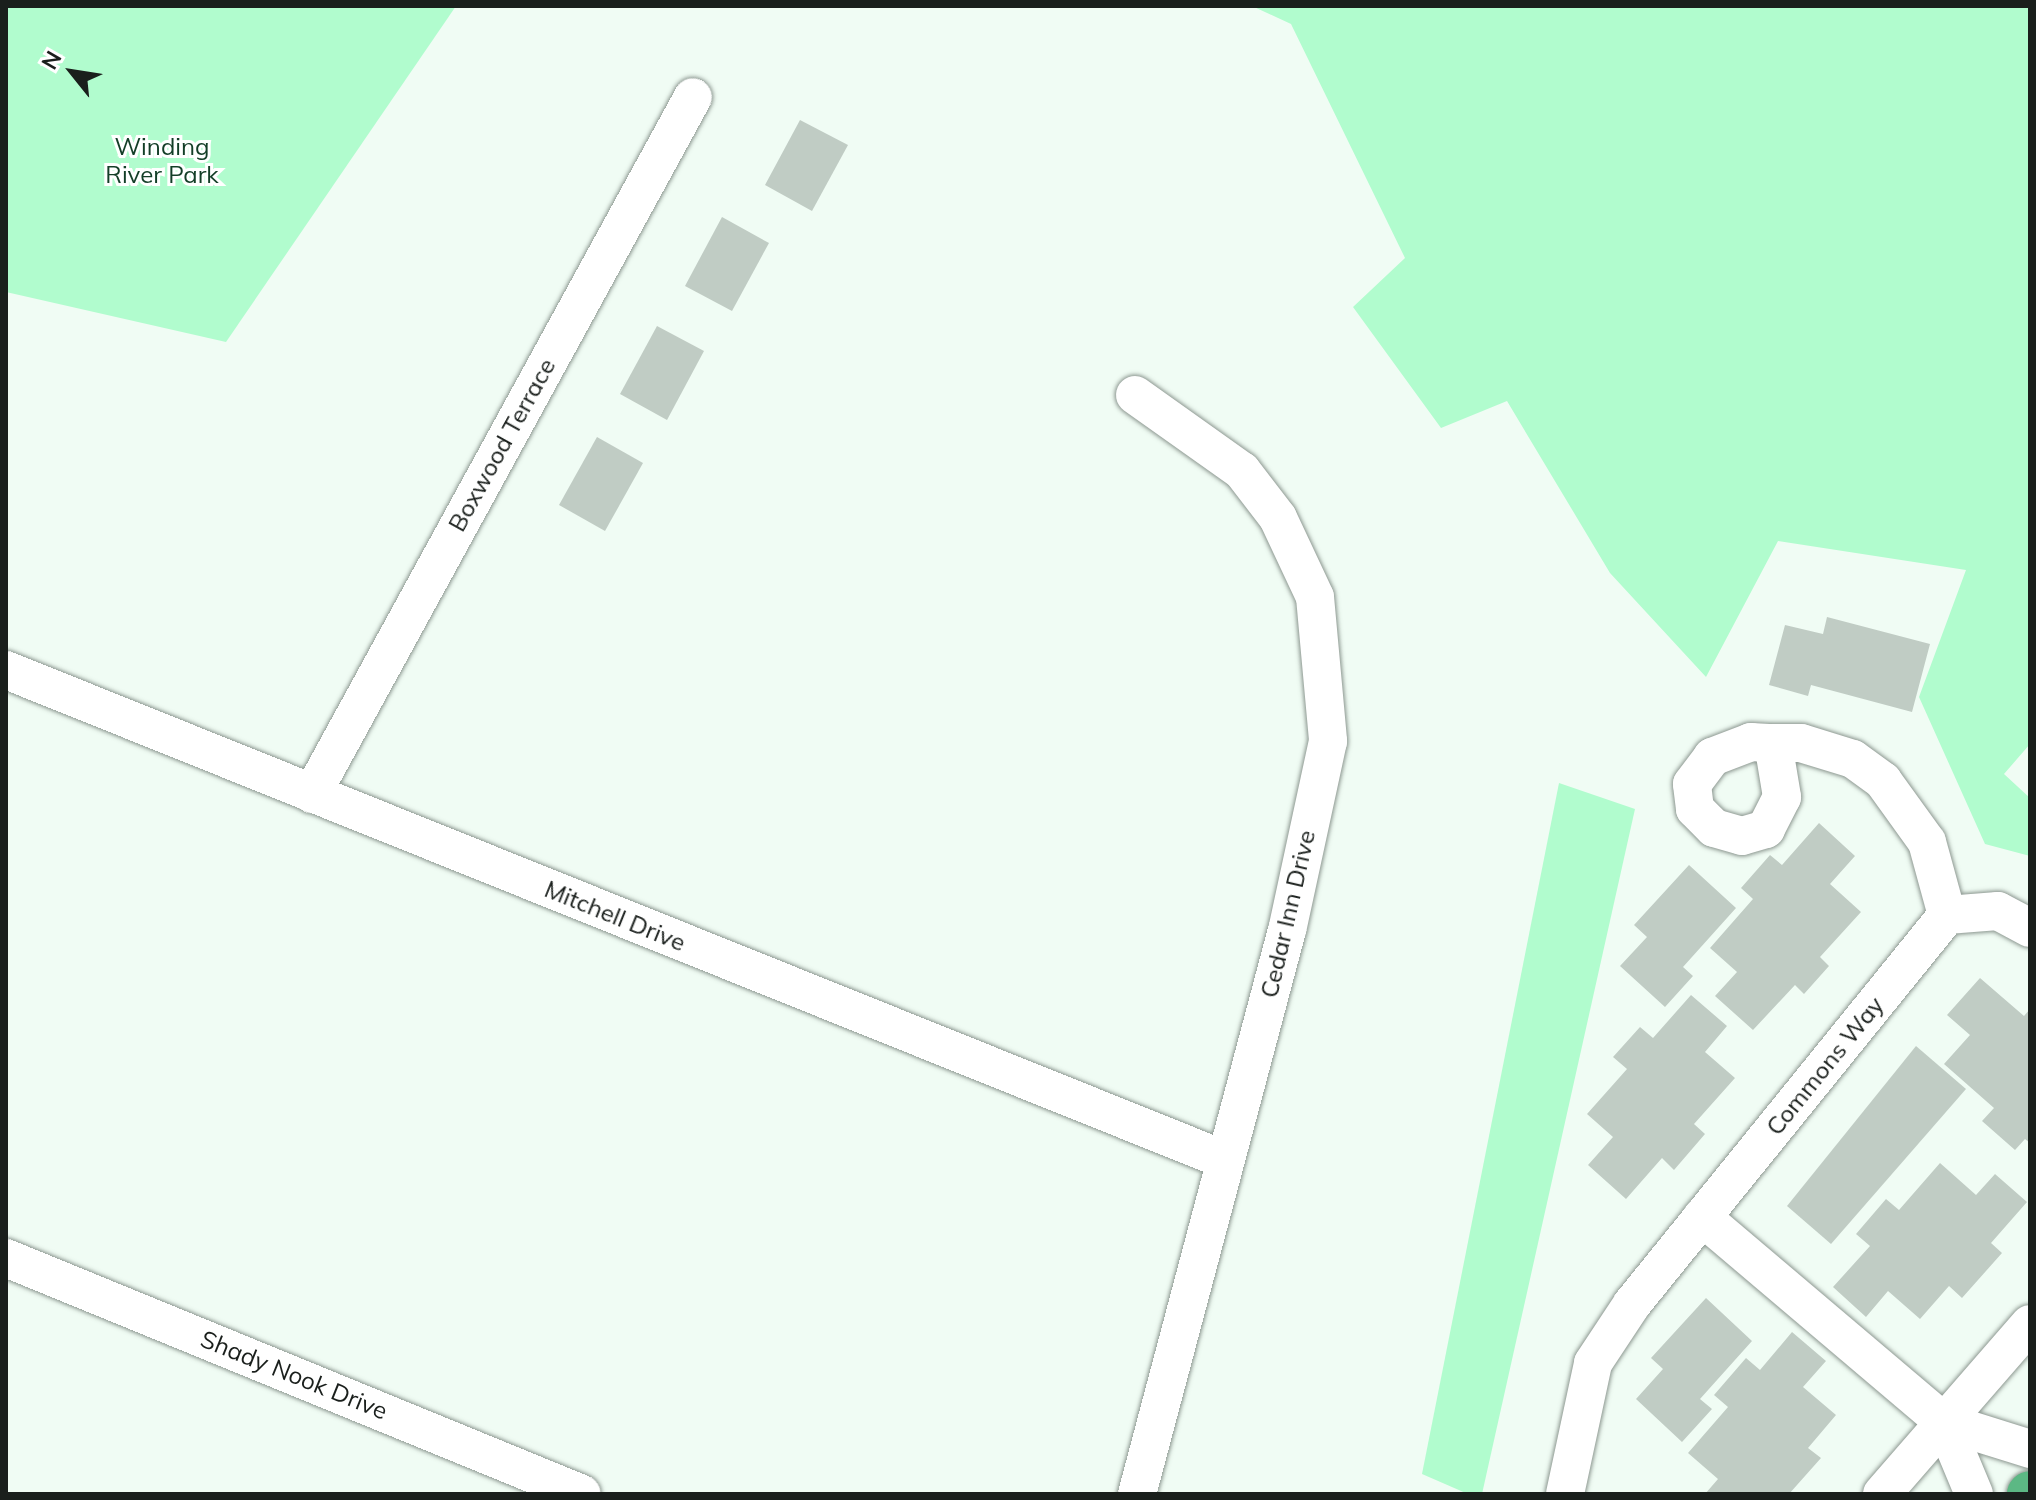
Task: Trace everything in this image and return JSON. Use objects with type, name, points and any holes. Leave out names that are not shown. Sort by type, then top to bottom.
[{"type":"street","name":"Boxwood Terrace","points":[[312,794],[693,97]]},
{"type":"street","name":"Cedar Inn Drive","points":[[1135,395],[1242,471],[1278,518],[1315,597],[1325,666],[1328,741],[1225,1160],[1137,1494]]},
{"type":"street","name":"Mitchell Drive","points":[[6,670],[1225,1160]]},
{"type":"street","points":[[1773,743],[1801,743],[1853,759],[1883,781],[1927,842],[1947,915],[1998,911],[2030,928]]},
{"type":"street","name":"Commons Way","points":[[1565,1494],[1593,1363],[1702,1217],[1947,915]]},
{"type":"street","points":[[1702,1217],[1944,1422],[2030,1449]]},
{"type":"street","name":"Shady Nook Drive","points":[[6,1258],[582,1494]]},
{"type":"street","points":[[1882,1494],[2030,1324]]},
{"type":"street","points":[[1944,1422],[1974,1494]]},
{"type":"green space","name":"Winding River Park","points":[[6,6],[456,6],[226,342],[6,292]]},
{"type":"green space","points":[[1252,6],[2030,6],[2030,744],[2004,774],[2030,798],[2030,856],[1985,844],[1919,697],[1966,570],[1778,541],[1706,677],[1610,573],[1507,401],[1441,428],[1353,307],[1405,258],[1291,24]]},
{"type":"green space","points":[[1559,783],[1635,809],[1482,1494],[1468,1494],[1422,1474]]},
{"type":"building","points":[[800,120],[848,145],[812,211],[765,185]]},
{"type":"building","points":[[722,217],[769,243],[732,311],[685,286]]},
{"type":"building","points":[[657,326],[704,351],[667,420],[620,394]]},
{"type":"building","points":[[597,437],[643,463],[605,531],[559,505]]},
{"type":"building","points":[[1827,617],[1930,644],[1912,712],[1811,685],[1808,696],[1769,685],[1785,625],[1823,634]]},
{"type":"building","points":[[1819,823],[1855,856],[1830,884],[1861,912],[1820,957],[1829,966],[1804,994],[1795,985],[1753,1030],[1715,996],[1737,972],[1710,948],[1753,899],[1741,888],[1770,855],[1782,865]]},
{"type":"building","points":[[1689,865],[1736,908],[1683,967],[1693,976],[1665,1007],[1620,966],[1647,937],[1634,925]]},
{"type":"building","points":[[1980,978],[2024,1016],[2030,1009],[2030,1143],[2025,1139],[2015,1150],[1982,1121],[1994,1108],[1944,1064],[1970,1035],[1947,1015]]},
{"type":"building","points":[[1691,995],[1727,1026],[1705,1052],[1735,1078],[1694,1124],[1705,1134],[1674,1170],[1662,1158],[1626,1199],[1588,1165],[1613,1137],[1587,1114],[1627,1069],[1613,1057],[1640,1027],[1653,1038]]},
{"type":"building","points":[[1916,1046],[1966,1089],[1831,1244],[1787,1206]]},
{"type":"building","points":[[1940,1163],[1976,1195],[1995,1174],[2027,1202],[1991,1243],[2002,1253],[1962,1298],[1949,1286],[1920,1319],[1888,1291],[1866,1317],[1833,1287],[1870,1246],[1856,1234],[1886,1199],[1899,1210]]},
{"type":"building","points":[[1706,1298],[1752,1341],[1700,1399],[1712,1409],[1682,1442],[1636,1399],[1663,1369],[1651,1358]]},
{"type":"building","points":[[1792,1332],[1826,1361],[1803,1387],[1836,1415],[1808,1448],[1821,1458],[1789,1494],[1705,1494],[1718,1479],[1688,1453],[1728,1407],[1714,1395],[1746,1358],[1760,1370]]}]
